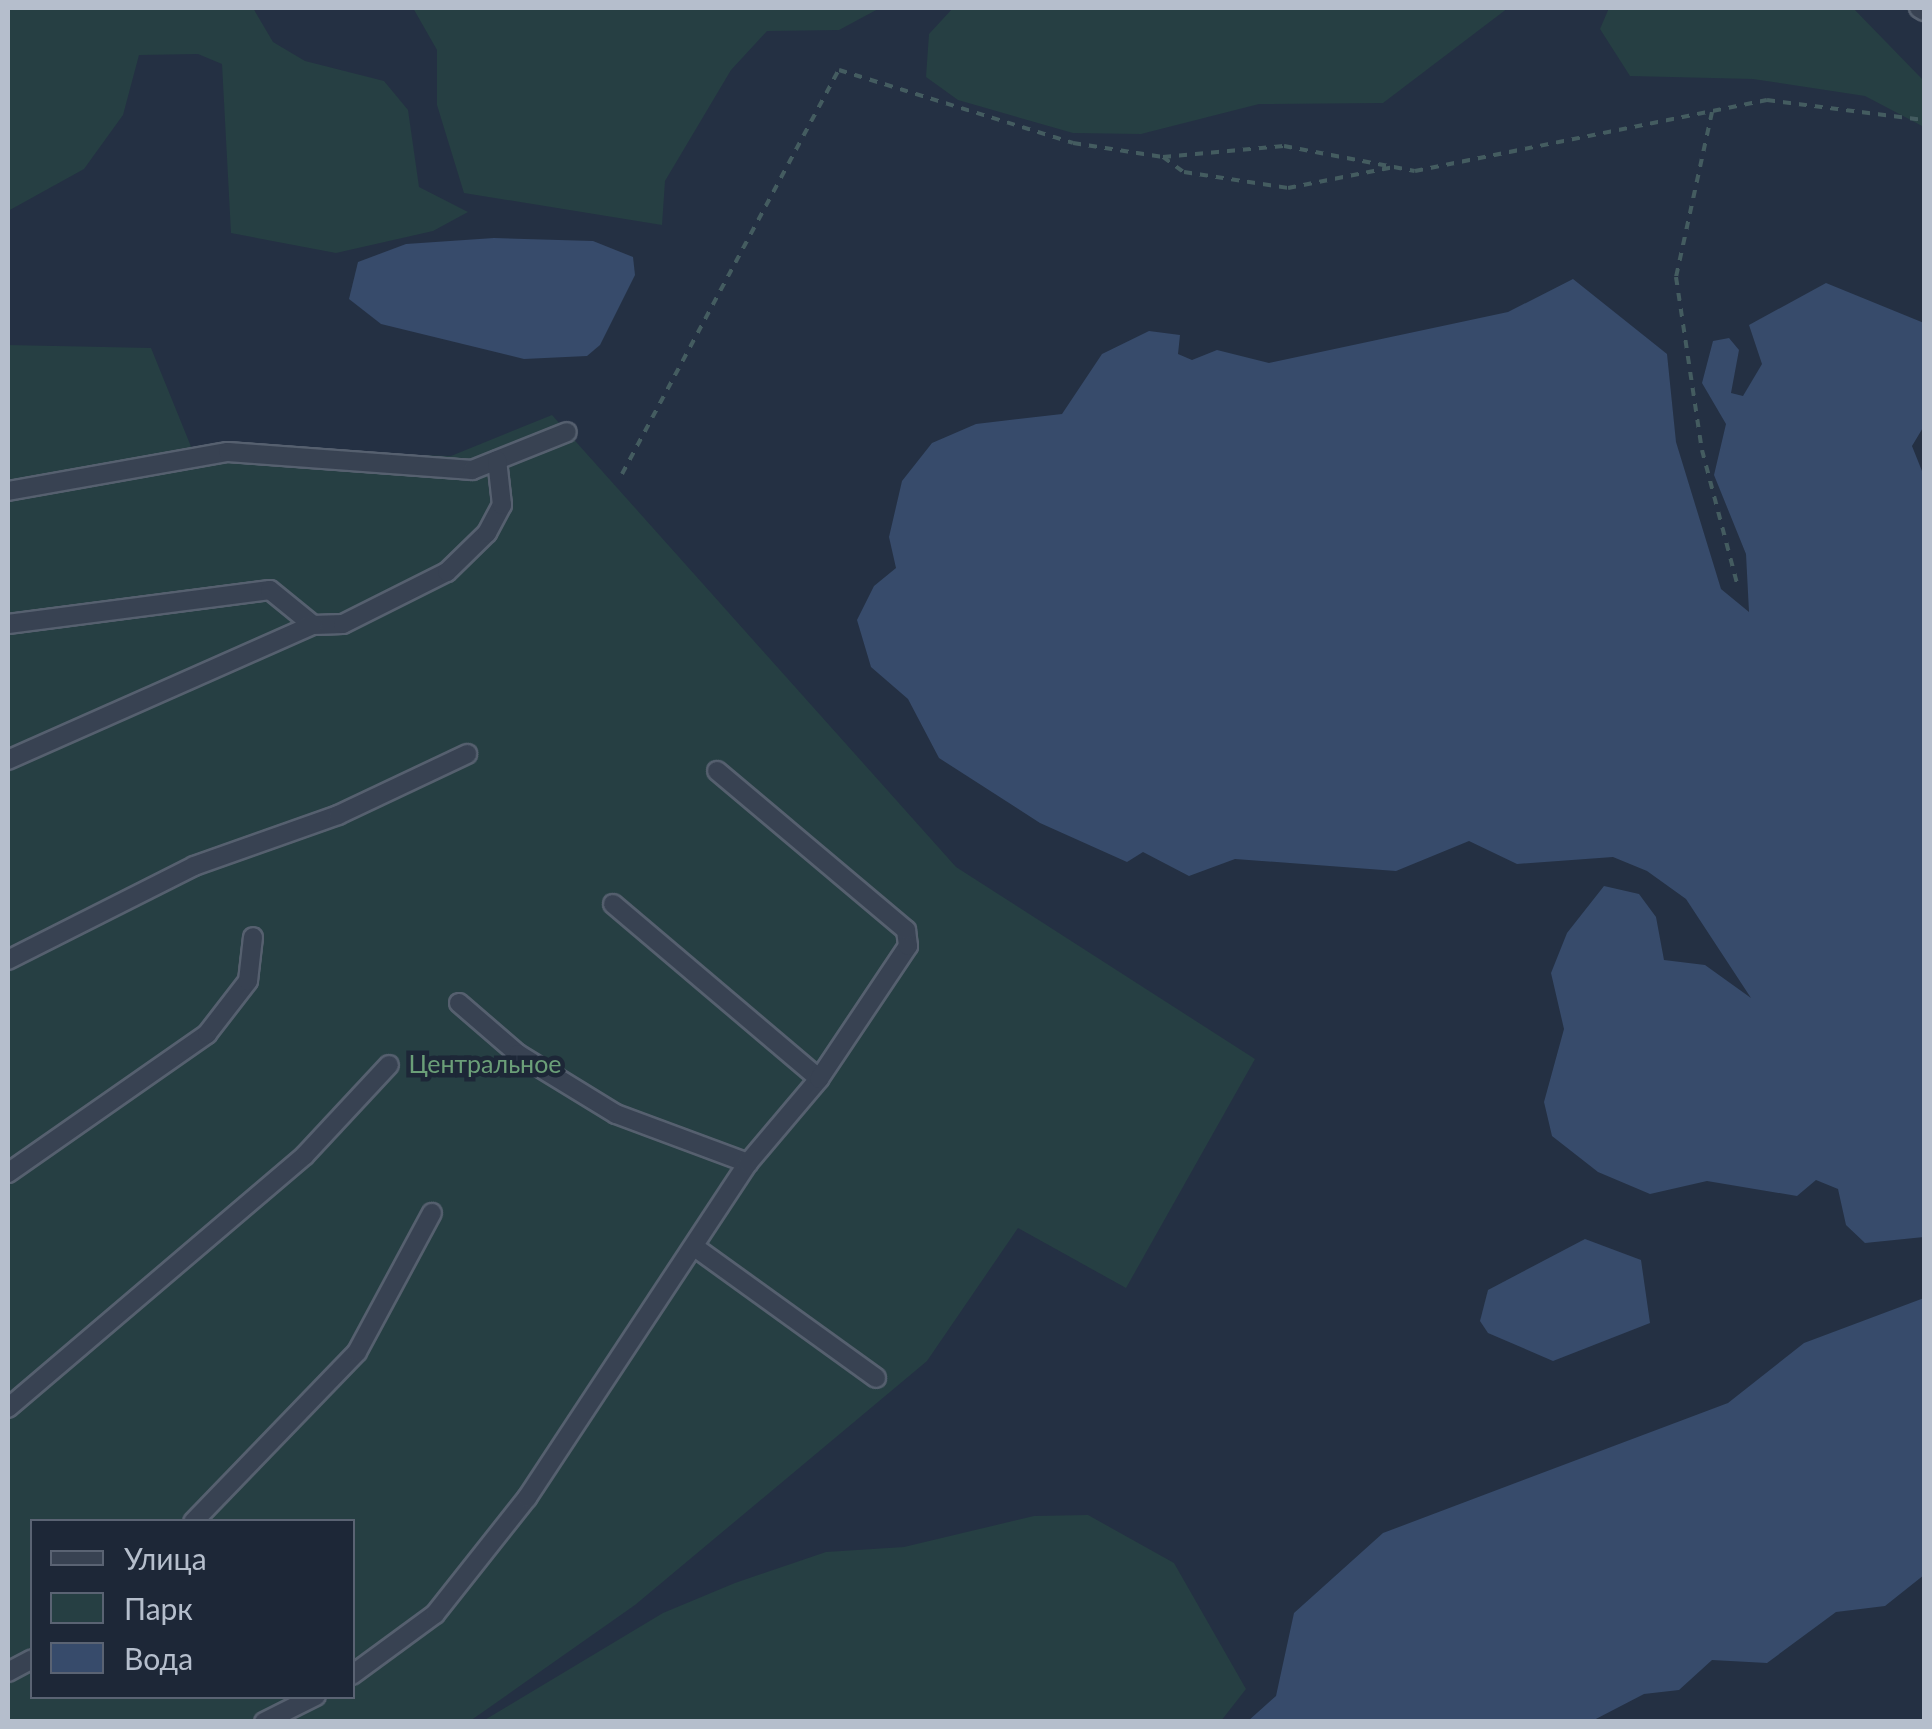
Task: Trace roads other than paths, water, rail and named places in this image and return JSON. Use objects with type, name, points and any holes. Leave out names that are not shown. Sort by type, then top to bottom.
[{"type":"street","points":[[8,491],[228,452],[472,470],[567,432]]},
{"type":"street","points":[[8,760],[312,625],[342,624],[447,572],[502,505],[497,460]]},
{"type":"street","points":[[8,624],[270,590],[312,625]]},
{"type":"street","points":[[8,960],[194,866],[338,815],[467,754]]},
{"type":"street","points":[[355,1673],[435,1614],[527,1498],[748,1164],[820,1079],[908,946],[906,930],[717,771]]},
{"type":"street","points":[[613,904],[820,1079]]},
{"type":"street","points":[[8,1173],[207,1034],[248,980],[254,937]]},
{"type":"street","points":[[459,1003],[518,1054],[616,1114],[748,1164]]},
{"type":"street","points":[[8,1408],[305,1155],[389,1065]]},
{"type":"street","points":[[196,1519],[357,1352],[432,1213]]},
{"type":"street","points":[[696,1248],[876,1378]]},
{"type":"street","points":[[8,1672],[30,1660]]},
{"type":"street","points":[[264,1722],[310,1699]]},
{"type":"water","points":[[494,238],[593,241],[633,257],[635,275],[600,345],[587,356],[524,359],[381,324],[349,299],[358,262],[406,244]]},
{"type":"water","points":[[1573,279],[1667,354],[1676,442],[1721,589],[1749,612],[1746,554],[1714,475],[1726,424],[1702,383],[1713,341],[1729,338],[1739,350],[1731,393],[1743,396],[1762,364],[1749,325],[1826,283],[1924,323],[1924,426],[1912,446],[1924,476],[1924,1237],[1865,1243],[1846,1225],[1838,1189],[1816,1180],[1797,1196],[1707,1181],[1650,1194],[1598,1172],[1552,1136],[1544,1102],[1564,1029],[1551,973],[1567,933],[1604,886],[1639,894],[1656,917],[1664,960],[1705,965],[1751,998],[1686,899],[1647,871],[1613,857],[1517,864],[1469,841],[1396,871],[1235,859],[1189,876],[1143,852],[1127,862],[1040,823],[939,758],[908,699],[871,667],[857,620],[874,586],[896,568],[889,537],[902,481],[932,443],[976,424],[1062,414],[1102,354],[1149,331],[1180,335],[1178,354],[1192,360],[1217,350],[1269,363],[1508,312]]},
{"type":"water","points":[[1585,1239],[1641,1260],[1650,1323],[1553,1361],[1488,1333],[1480,1321],[1488,1290]]},
{"type":"water","points":[[1924,1298],[1924,1575],[1885,1606],[1836,1612],[1767,1663],[1712,1660],[1679,1690],[1644,1694],[1592,1721],[1248,1721],[1276,1696],[1294,1613],[1383,1533],[1728,1403],[1804,1343]]},
{"type":"park label","name":"Центральное","points":[[485,1063]]}]
